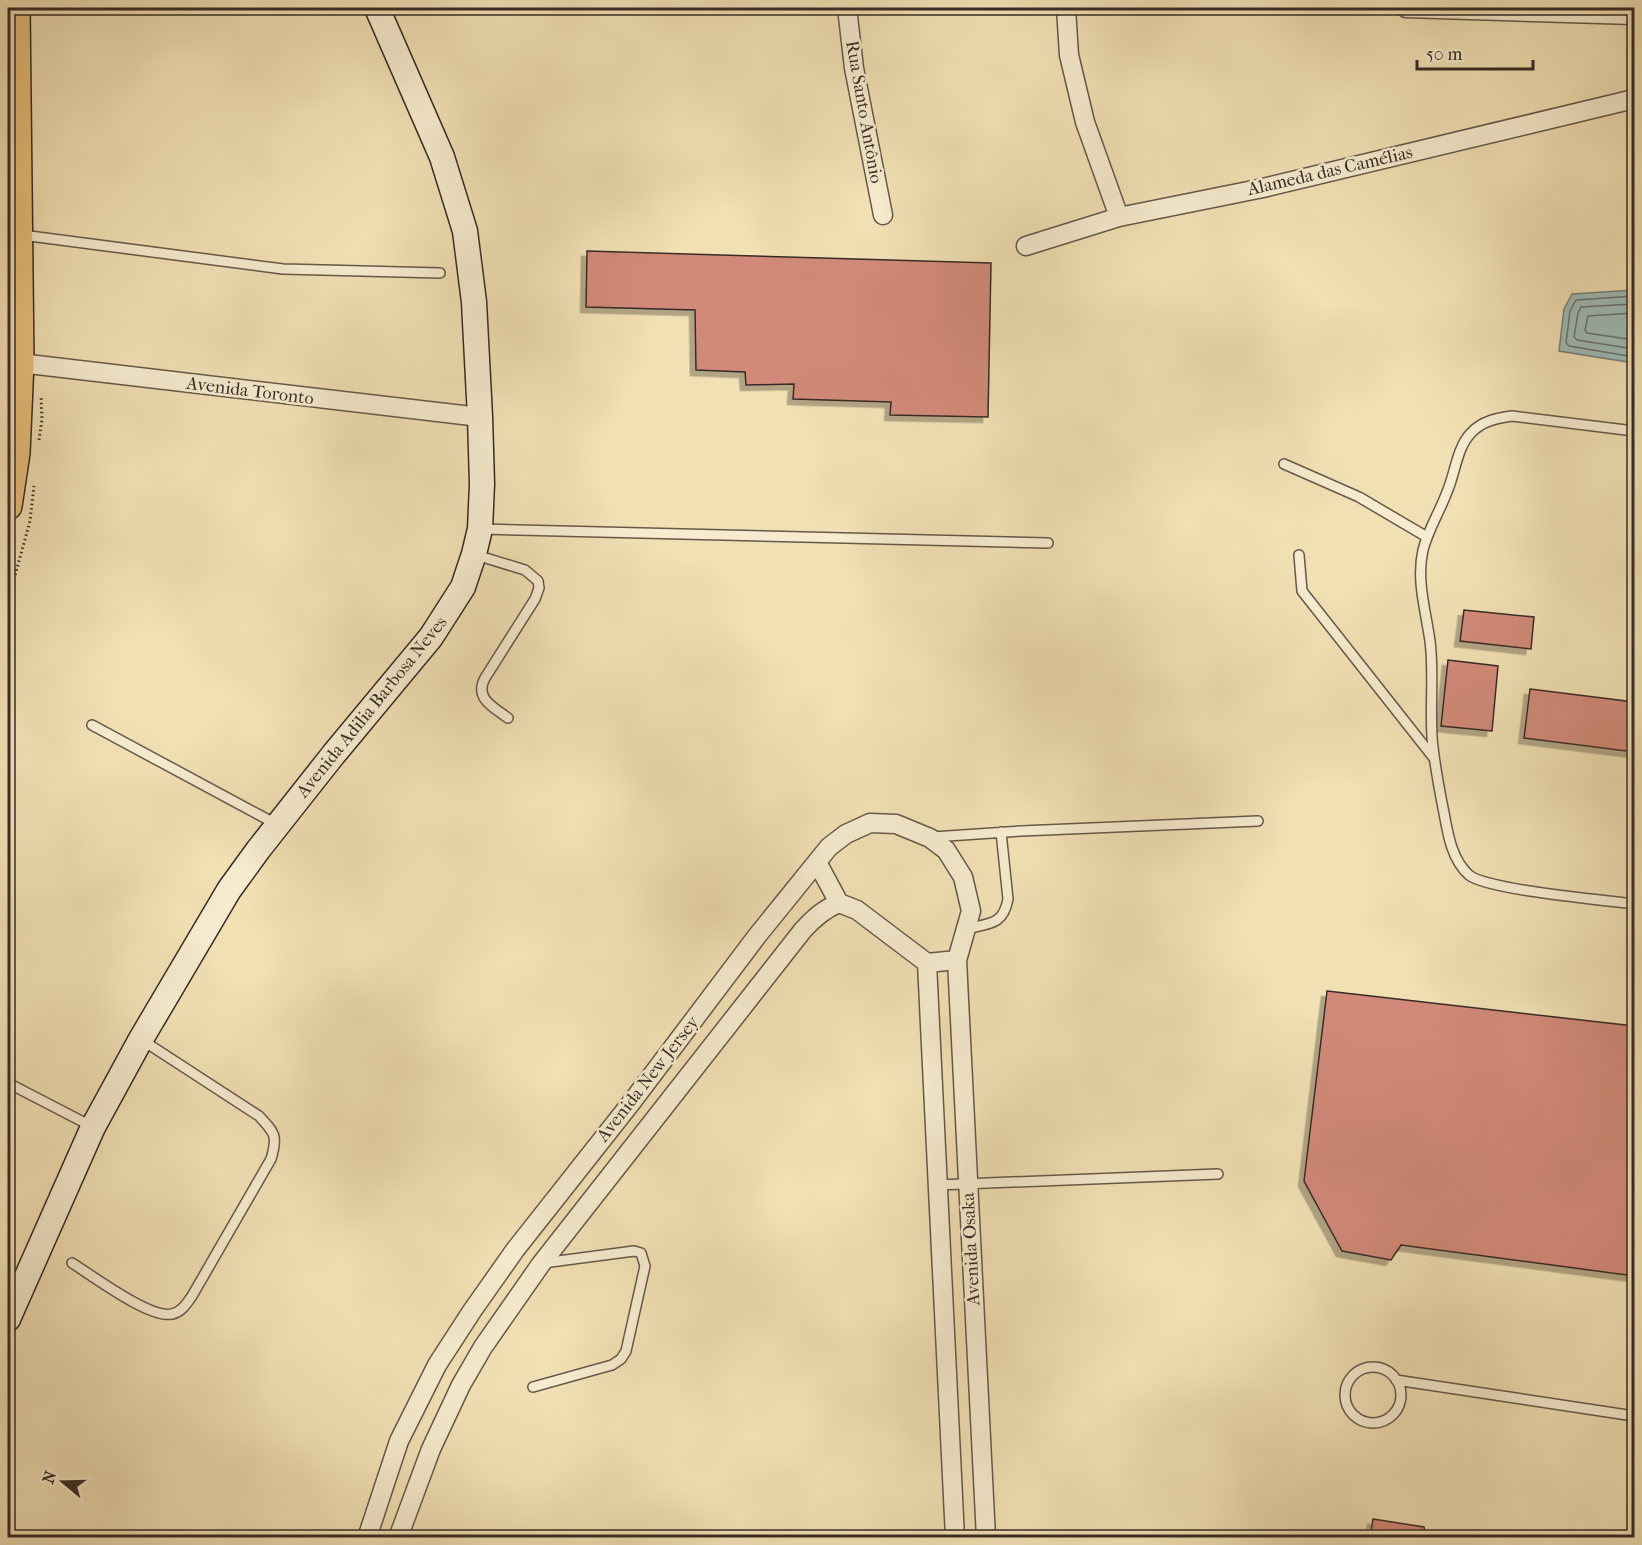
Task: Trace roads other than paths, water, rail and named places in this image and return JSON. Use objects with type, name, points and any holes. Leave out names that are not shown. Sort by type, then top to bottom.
[{"type":"main road","points":[[8,506],[16,453],[20,363],[16,8]]},
{"type":"street","name":"Avenida Adilia Barbosa Neves","points":[[8,1319],[93,1127],[141,1039],[230,890],[278,825],[431,637],[463,587],[474,554],[480,529],[482,484],[474,302],[465,231],[442,157],[377,8]]},
{"type":"street","name":"Rua Santo Antônio","points":[[847,8],[854,68],[883,215]]},
{"type":"street","points":[[1066,8],[1069,55],[1085,122],[1119,217]]},
{"type":"street","points":[[1406,8],[1635,15]]},
{"type":"street","name":"Alameda das Camélias","points":[[1026,246],[1119,217],[1263,188],[1635,99]]},
{"type":"street","name":"Avenida Toronto","points":[[20,363],[480,417]]},
{"type":"street","name":"Avenida New Jersey","points":[[370,1529],[399,1441],[437,1365],[514,1250],[631,1103],[757,936],[829,847],[846,834],[870,823],[896,824],[930,838],[946,850],[963,877],[971,911],[957,960]]},
{"type":"street","points":[[817,862],[839,903],[857,910],[927,963],[957,960]]},
{"type":"street","name":"Avenida New Jersey","points":[[399,1533],[431,1449],[461,1385],[483,1347],[541,1264],[803,930],[816,916],[839,903]]},
{"type":"street","points":[[757,936],[783,956]]},
{"type":"street","name":"Avenida Osaka","points":[[957,960],[986,1538]]},
{"type":"street","name":"Avenida Osaka","points":[[927,963],[956,1538]]},
{"type":"street","points":[[514,1250],[541,1264]]},
{"type":"street","points":[[945,1321],[975,1320]]},
{"type":"street","points":[[437,1365],[461,1385]]},
{"type":"street","points":[[950,1436],[980,1434]]},
{"type":"street","points":[[954,1516],[985,1515]]},
{"type":"street","points":[[370,1529],[399,1533]]},
{"type":"lane","points":[[20,234],[283,269],[440,273]]},
{"type":"lane","points":[[1635,431],[1512,416],[1494,418],[1482,424],[1471,432],[1464,443],[1454,475],[1427,537],[1422,552],[1421,567],[1422,591],[1430,641],[1434,759],[1447,832],[1458,864],[1472,877],[1500,886],[1635,904]]},
{"type":"lane","points":[[1284,464],[1359,497],[1427,537]]},
{"type":"lane","points":[[480,529],[1048,543]]},
{"type":"lane","points":[[474,554],[525,570],[538,581],[539,588],[535,599],[480,689],[481,696],[507,718]]},
{"type":"lane","points":[[1299,555],[1302,591],[1434,759]]},
{"type":"lane","points":[[92,725],[278,825]]},
{"type":"lane","points":[[930,838],[1001,832],[1258,821]]},
{"type":"lane","points":[[966,929],[994,922],[1002,917],[1006,909],[1008,899],[1001,832]]},
{"type":"lane","points":[[72,1263],[154,1313],[175,1314],[192,1296],[271,1159],[276,1143],[272,1130],[259,1116],[141,1039]]},
{"type":"lane","points":[[8,1083],[93,1127]]},
{"type":"lane","points":[[938,1185],[1218,1174]]},
{"type":"lane","points":[[533,1387],[612,1365],[621,1359],[626,1351],[645,1266],[641,1253],[634,1251],[541,1264]]},
{"type":"lane","points":[[1396,1380],[1400,1396],[1396,1411],[1390,1417],[1376,1423],[1368,1423],[1349,1410],[1345,1395],[1346,1387],[1355,1374],[1369,1367],[1385,1370],[1396,1380],[1635,1416]]},
{"type":"water","points":[[1634,290],[1634,363],[1559,351],[1564,309],[1572,294]]}]
